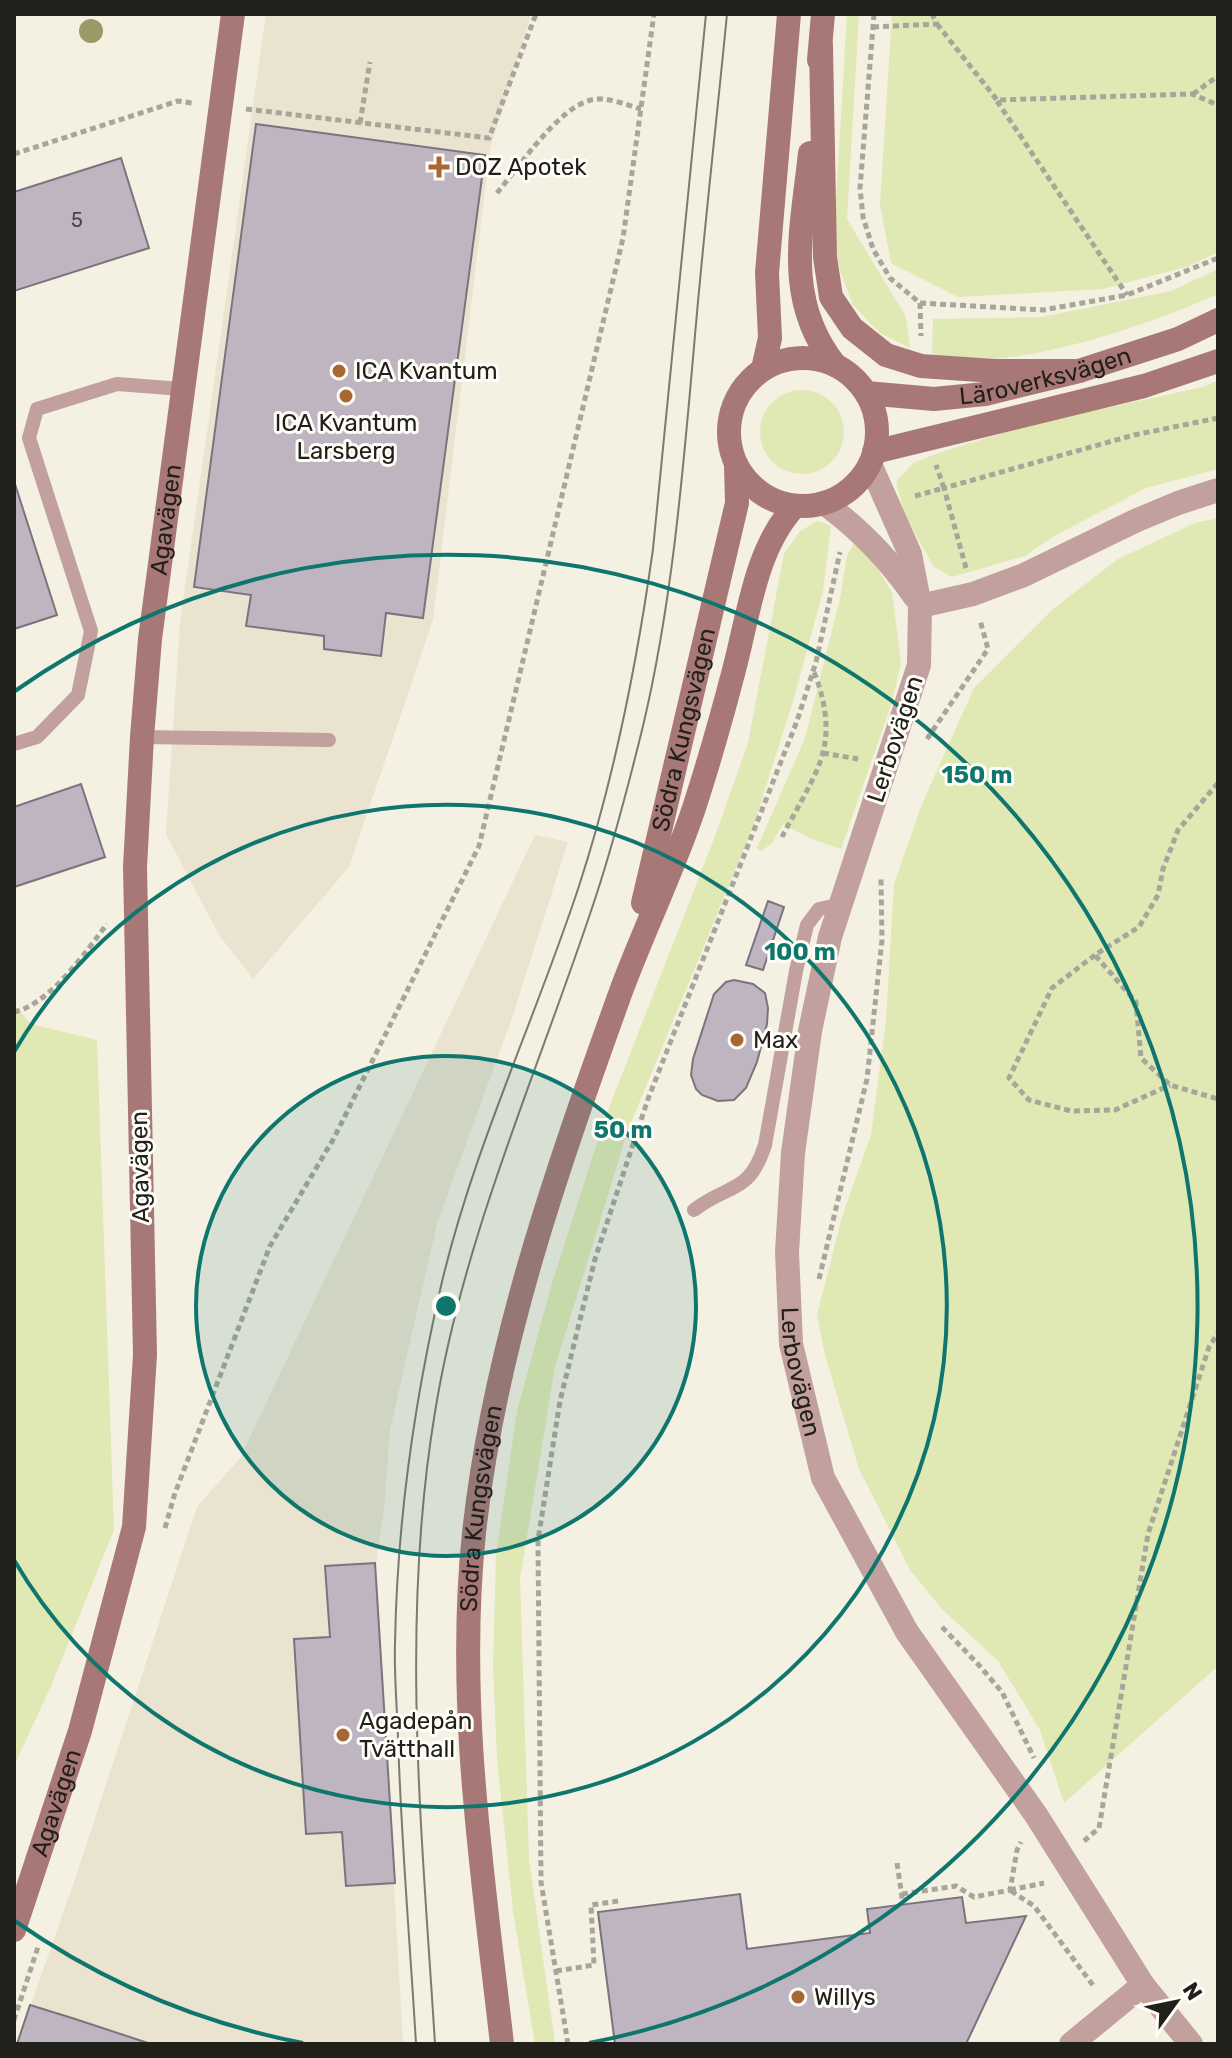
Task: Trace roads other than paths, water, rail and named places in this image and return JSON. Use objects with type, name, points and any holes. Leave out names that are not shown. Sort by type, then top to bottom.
[{"type":"main road","name":"Agavägen","points":[[14,1930],[80,1731],[134,1527],[145,1355],[135,867],[142,737],[150,639],[233,14]]},
{"type":"main road","points":[[763,369],[770,338],[767,273],[789,14]]},
{"type":"main road","points":[[736,466],[758,492],[794,507],[824,503],[851,489],[872,458],[877,424],[866,393],[850,375],[835,365],[820,346],[802,302],[799,256],[823,14]]},
{"type":"main road","points":[[821,46],[825,257],[831,297],[852,328],[886,355],[921,366],[994,371],[1079,371]]},
{"type":"main road","name":"Läroverksvägen","points":[[866,393],[934,399],[985,394],[1079,371],[1178,339],[1218,320]]},
{"type":"main road","points":[[763,369],[778,362],[801,358],[835,365]]},
{"type":"main road","name":"Läroverksvägen","points":[[872,458],[928,439],[1144,386],[1218,361]]},
{"type":"main road","name":"Södra Kungsvägen","points":[[621,991],[737,503],[736,466],[729,441],[731,415],[743,386],[763,369]]},
{"type":"main road","name":"Södra Kungsvägen","points":[[502,2044],[474,1791],[468,1665],[474,1534],[496,1394],[539,1233],[621,991],[693,811],[766,550],[779,523],[794,507]]},
{"type":"street","name":"Lerbovägen","points":[[872,458],[910,554],[920,606],[919,665],[839,908],[810,1031],[793,1153],[787,1252],[791,1344],[823,1478],[907,1632],[1015,1784],[1143,1985],[1191,2044]]},
{"type":"street","points":[[824,503],[856,526],[891,562],[920,606],[973,594],[1024,575],[1135,521],[1218,490]]},
{"type":"street","points":[[1071,2044],[1143,1985]]},
{"type":"lane","points":[[14,744],[37,737],[78,695],[91,631],[29,438],[37,409],[117,384],[182,389]]},
{"type":"lane","points":[[142,737],[329,740]]},
{"type":"lane","points":[[694,1210],[706,1201],[742,1185],[758,1166],[765,1145],[807,925],[819,909],[839,908]]},
{"type":"tram line","points":[[416,2044],[395,1667],[399,1554],[415,1419],[431,1330],[454,1235],[487,1135],[579,886],[604,803],[624,719],[653,549],[706,14]]},
{"type":"tram line","points":[[435,2044],[420,1807],[416,1649],[424,1491],[435,1412],[448,1345],[484,1215],[603,875],[654,677],[677,526],[727,14]]},
{"type":"place","name":"DOZ Apotek","points":[[439,167]]},
{"type":"place","name":"ICA Kvantum","points":[[339,371]]},
{"type":"place","name":"ICA Kvantum Larsberg","points":[[346,396]]},
{"type":"place","name":"Max","points":[[737,1040]]},
{"type":"place","name":"Agadepån Tvätthall","points":[[343,1735]]},
{"type":"place","name":"Willys","points":[[798,1997]]}]
